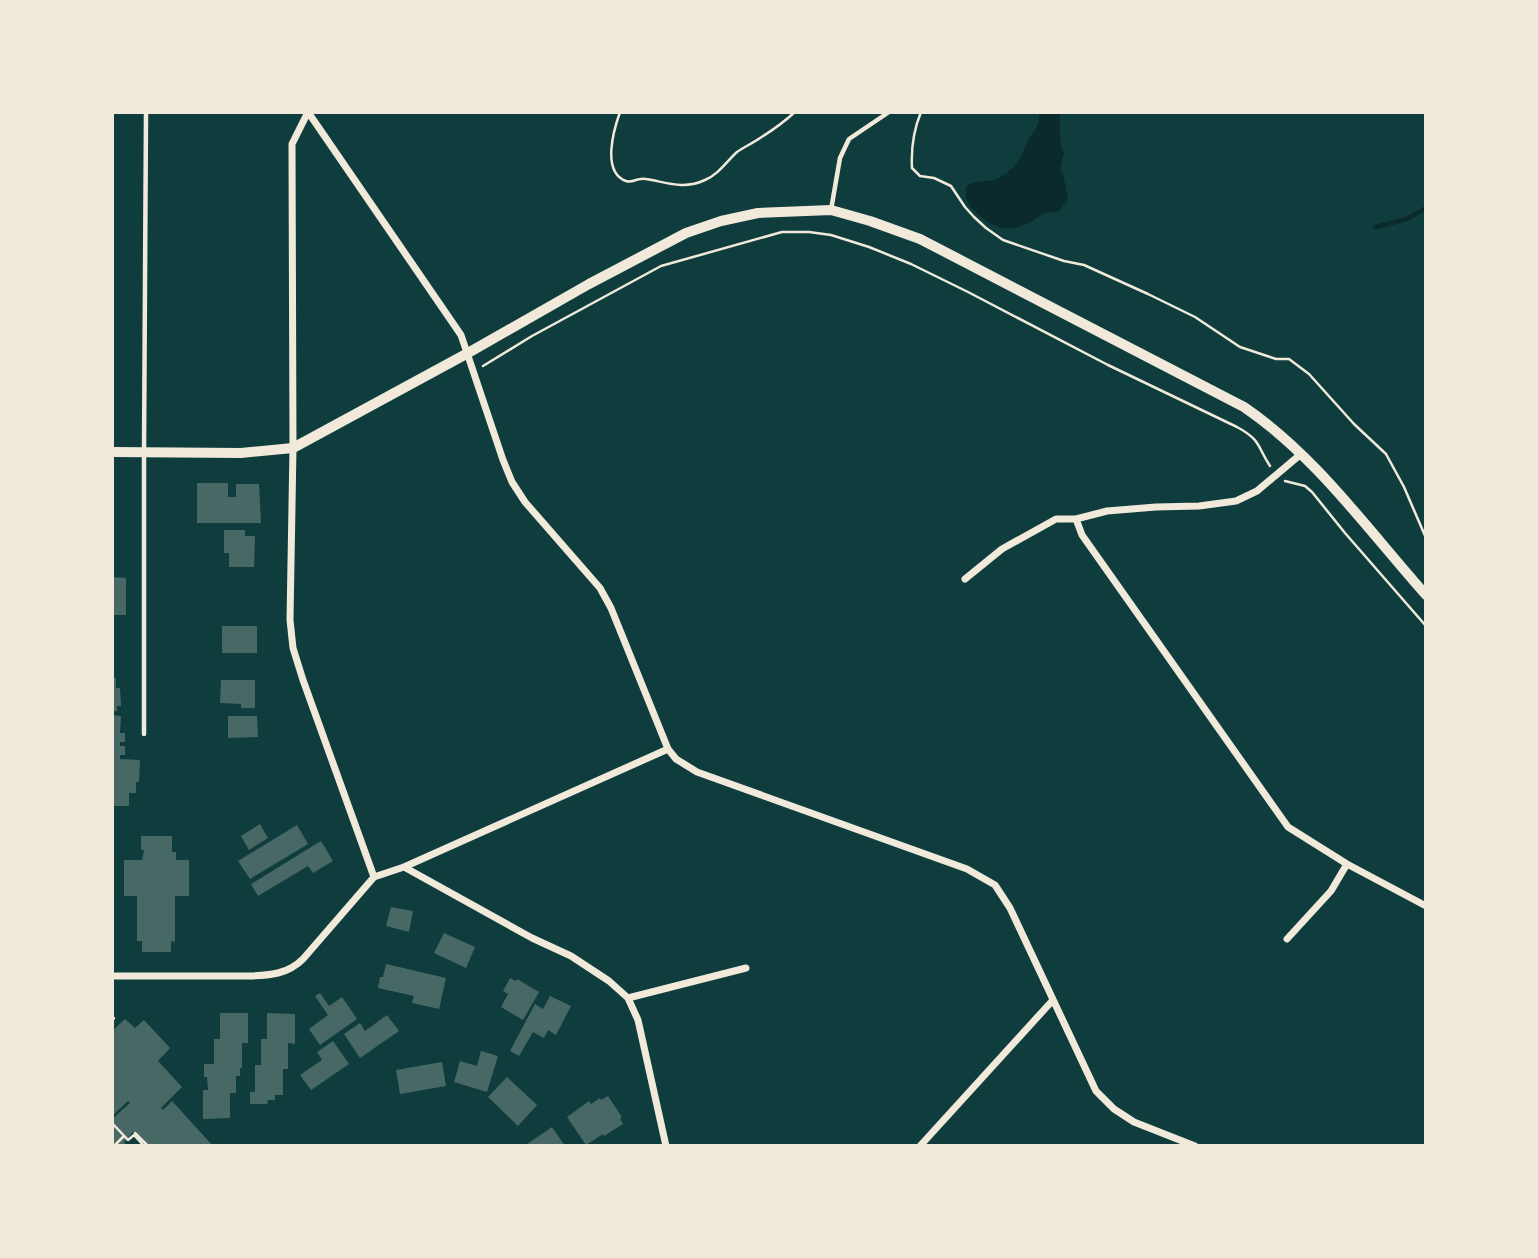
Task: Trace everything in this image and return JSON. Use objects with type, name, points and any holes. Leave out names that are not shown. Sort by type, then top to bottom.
[{"type":"street","points":[[374,877],[331,762],[293,648],[290,620],[293,448],[292,144],[308,112],[461,335],[512,482],[525,502],[600,588],[611,608],[667,749],[676,759],[697,772],[967,869],[995,885],[1010,908],[1096,1091],[1114,1109],[1134,1122],[1195,1146]]},
{"type":"street","points":[[112,453],[241,453],[293,448],[686,233],[758,213],[831,210],[870,220],[920,239],[1244,407],[1265,421],[1301,454],[1349,504],[1426,595]]},
{"type":"street","points":[[965,579],[1002,549],[1056,519],[1076,519],[1107,511],[1199,506],[1236,501],[1257,491],[1301,454]]},
{"type":"street","points":[[1076,519],[1082,535],[1288,827],[1347,864],[1426,906]]},
{"type":"street","points":[[112,976],[251,976],[281,973],[303,959],[374,877],[404,867],[667,749]]},
{"type":"street","points":[[1287,939],[1331,891],[1347,864]]},
{"type":"street","points":[[404,867],[532,938],[571,956],[609,981],[628,998],[638,1020],[666,1146]]},
{"type":"street","points":[[628,998],[746,968]]},
{"type":"street","points":[[920,1146],[1053,1000]]},
{"type":"lane","points":[[144,734],[146,112]]},
{"type":"lane","points":[[831,210],[840,158],[849,139],[889,112]]},
{"type":"path","points":[[620,112],[611,150],[612,166],[619,177],[626,181],[633,182],[642,178],[681,186],[694,185],[708,179],[725,167],[737,152],[783,124],[795,112]]},
{"type":"path","points":[[921,112],[914,136],[912,168],[920,176],[934,178],[951,186],[986,228],[1003,240],[1084,265],[1195,317],[1240,347],[1276,359],[1289,359],[1309,374],[1354,424],[1386,454],[1426,538]]},
{"type":"path","points":[[474,372],[531,336],[661,266],[782,232],[809,232],[831,235],[911,264],[1108,365],[1251,434],[1269,466]]},
{"type":"path","points":[[1285,480],[1291,484],[1305,486],[1312,492],[1426,626]]},
{"type":"path","points":[[112,1123],[128,1140],[134,1135],[146,1146]]},
{"type":"path","points":[[135,1134],[146,1146]]},
{"type":"path","points":[[114,1146],[124,1136]]},
{"type":"water","points":[[1039,112],[1059,112],[1064,153],[1060,169],[1068,200],[1059,211],[1043,214],[1022,226],[1002,228],[985,220],[970,206],[966,187],[997,179],[1012,168],[1037,126]]},
{"type":"building","points":[[197,483],[228,483],[228,497],[236,497],[236,484],[259,484],[261,523],[197,523]]},
{"type":"building","points":[[224,530],[245,530],[245,536],[255,536],[254,567],[229,567],[229,553],[224,553]]},
{"type":"building","points":[[112,577],[126,578],[126,615],[112,615]]},
{"type":"building","points":[[222,626],[257,626],[257,653],[222,653]]},
{"type":"building","points":[[112,678],[116,678],[116,688],[120,688],[121,706],[117,706],[117,711],[112,711]]},
{"type":"building","points":[[221,680],[255,680],[255,708],[220,703]]},
{"type":"building","points":[[112,715],[121,716],[120,733],[125,733],[125,742],[120,742],[120,746],[125,746],[125,755],[120,755],[120,759],[140,760],[139,782],[136,782],[136,793],[129,793],[129,806],[112,806]]},
{"type":"building","points":[[228,716],[257,716],[258,737],[228,738]]},
{"type":"building","points":[[260,824],[268,838],[249,850],[241,836]]},
{"type":"building","points":[[297,825],[308,844],[250,879],[238,861]]},
{"type":"building","points":[[141,836],[172,836],[172,852],[176,852],[176,860],[189,860],[189,896],[175,896],[175,942],[171,941],[171,952],[142,952],[142,941],[137,941],[137,896],[124,896],[124,860],[142,860],[144,851],[141,849]]},
{"type":"building","points":[[321,841],[333,861],[313,873],[308,866],[258,896],[251,884]]},
{"type":"building","points":[[391,907],[413,911],[409,932],[386,926]]},
{"type":"building","points":[[444,933],[475,947],[466,968],[434,953]]},
{"type":"building","points":[[386,964],[446,978],[439,1009],[412,1003],[414,996],[378,988]]},
{"type":"building","points":[[510,978],[516,981],[517,979],[539,992],[523,1020],[501,1007],[508,994],[503,991]]},
{"type":"building","points":[[320,993],[329,1006],[342,997],[357,1019],[320,1045],[309,1029],[328,1015],[315,996]]},
{"type":"building","points":[[550,996],[571,1006],[556,1035],[548,1030],[544,1038],[533,1032],[519,1056],[510,1051],[535,1004],[543,1009]]},
{"type":"building","points":[[220,1013],[248,1013],[248,1043],[242,1043],[242,1068],[240,1076],[236,1076],[236,1093],[230,1093],[230,1118],[203,1119],[203,1090],[208,1090],[204,1064],[214,1064],[214,1039],[220,1039]]},
{"type":"building","points":[[267,1013],[295,1014],[295,1044],[288,1043],[288,1069],[283,1069],[283,1095],[275,1095],[275,1100],[268,1100],[267,1104],[250,1104],[250,1092],[255,1092],[255,1065],[261,1065],[261,1039],[267,1039]]},
{"type":"building","points":[[387,1015],[399,1031],[360,1058],[344,1034],[360,1023],[365,1031]]},
{"type":"building","points":[[125,1019],[135,1028],[144,1020],[170,1048],[158,1061],[182,1087],[161,1108],[163,1110],[172,1101],[213,1146],[146,1146],[133,1132],[124,1142],[125,1146],[112,1146],[112,1119],[130,1103],[128,1101],[112,1116],[112,1031]]},
{"type":"building","points":[[333,1041],[349,1064],[311,1090],[300,1075],[322,1060],[317,1052]]},
{"type":"building","points":[[481,1051],[498,1056],[487,1092],[454,1082],[460,1061],[477,1066]]},
{"type":"building","points":[[442,1062],[446,1086],[400,1094],[396,1070]]},
{"type":"building","points":[[507,1077],[537,1105],[518,1126],[488,1097]]},
{"type":"building","points":[[608,1096],[622,1117],[620,1118],[623,1124],[586,1145],[567,1117],[589,1101],[591,1104]]},
{"type":"building","points":[[552,1127],[565,1146],[524,1146]]},
{"type":"waterway","points":[[1376,227],[1407,219],[1426,208]]}]
